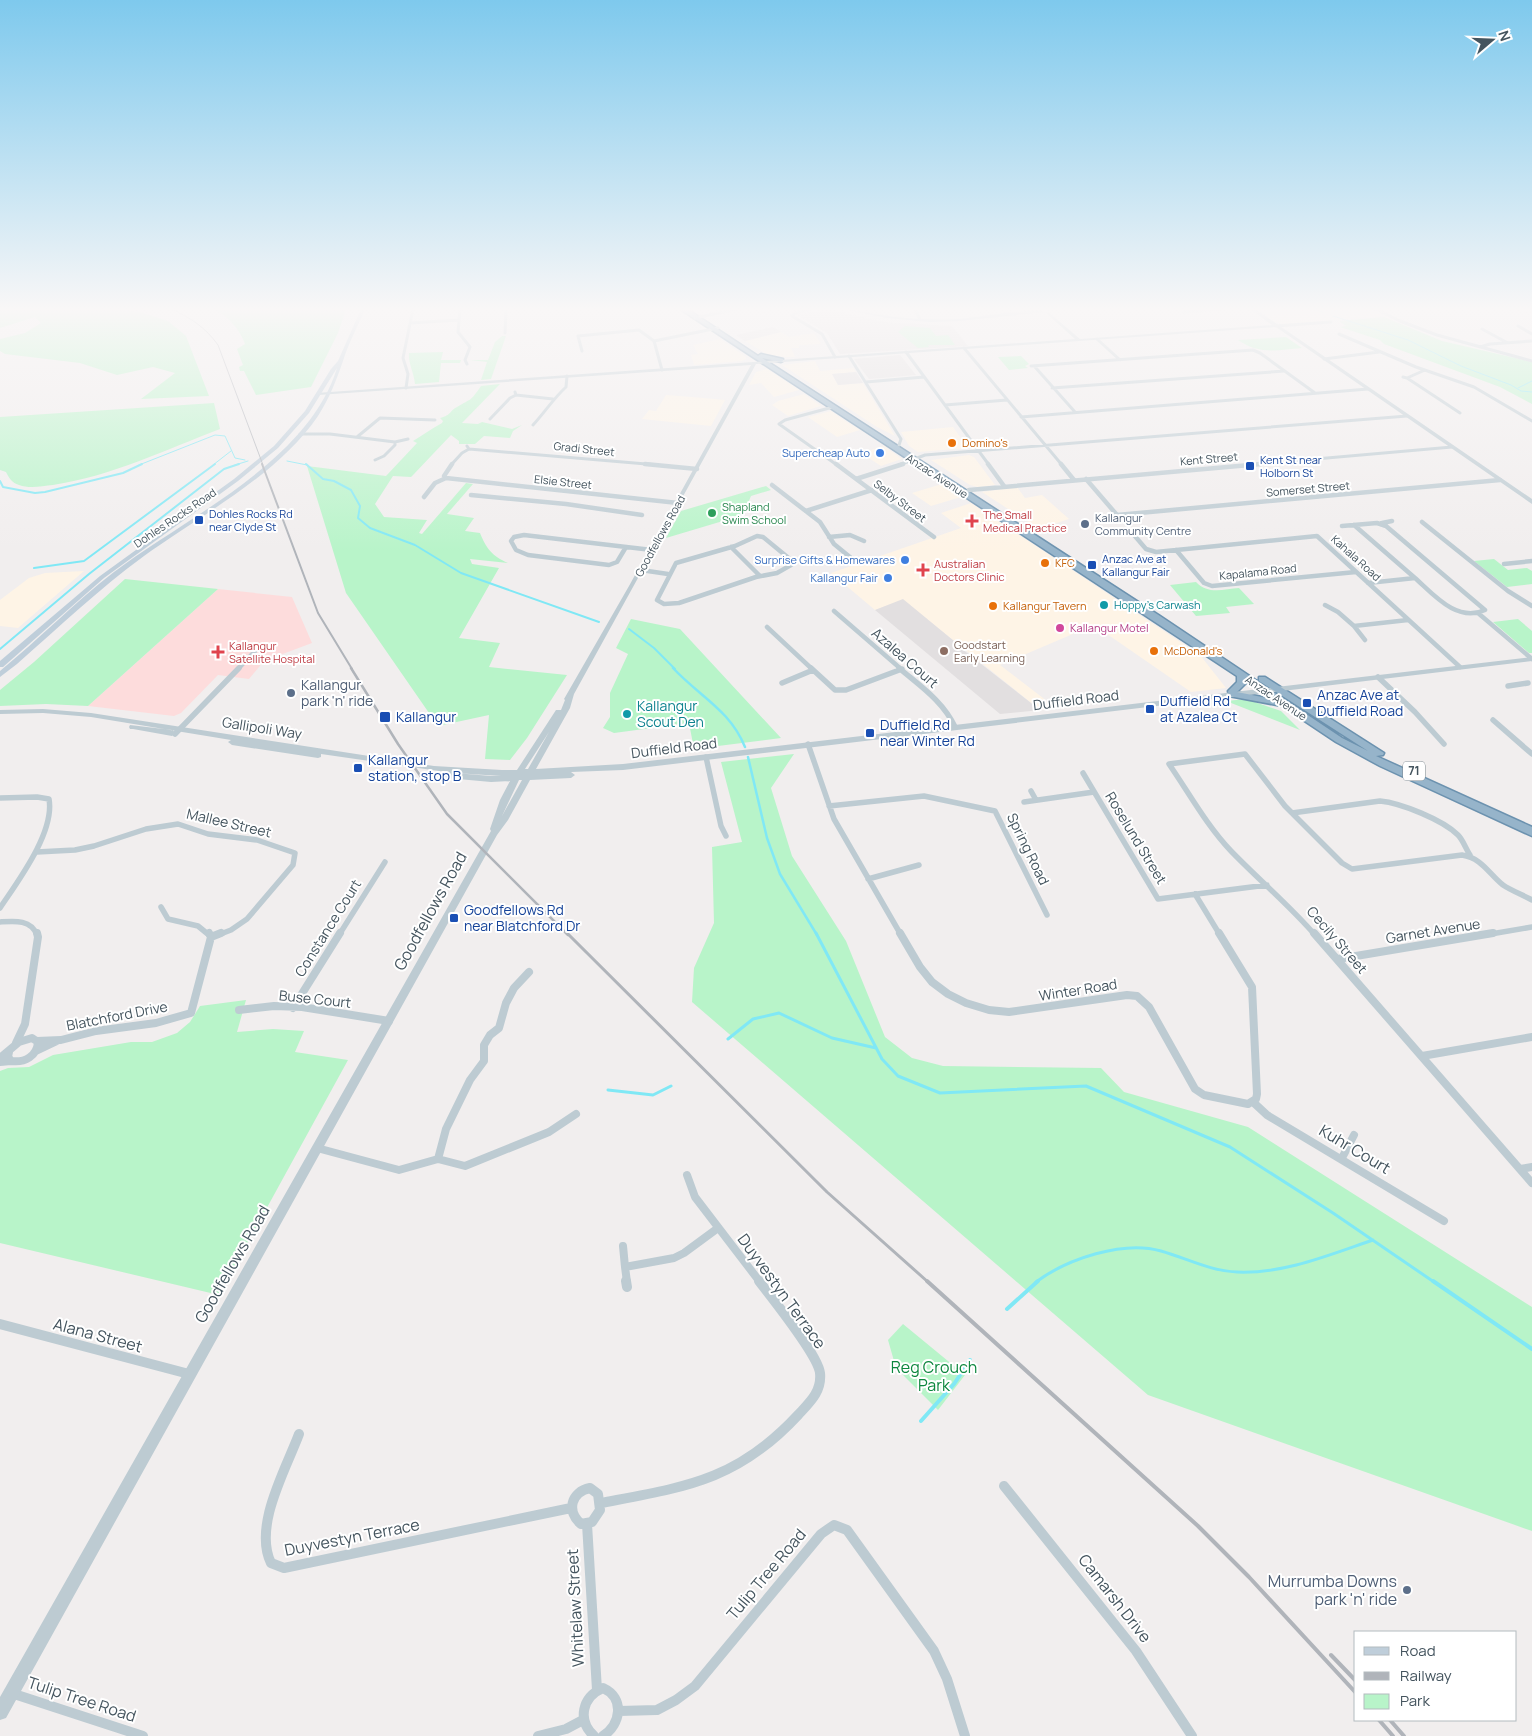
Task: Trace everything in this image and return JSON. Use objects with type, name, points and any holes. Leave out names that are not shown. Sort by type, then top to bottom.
[{"type":"highway","name":"Anzac Avenue","points":[[808,390],[916,459],[1290,708],[1369,757],[1532,832]]},
{"type":"highway","name":"Anzac Avenue","points":[[820,390],[916,459],[969,490],[1368,748],[1532,826]]},
{"type":"highway","points":[[1242,676],[1242,683],[1232,691],[1232,694],[1264,700],[1290,708]]},
{"type":"main road","name":"Dohles Rocks Road","points":[[0,665],[112,568],[224,489],[262,459],[294,428],[320,390]]},
{"type":"main road","name":"Dohles Rocks Road","points":[[0,675],[115,574],[250,479],[300,434],[316,414],[330,390]]},
{"type":"street","points":[[318,394],[375,390]]},
{"type":"street","points":[[533,425],[552,404],[553,399],[563,390]]},
{"type":"street","name":"Goodfellows Road","points":[[0,1712],[494,833],[497,817],[566,708],[571,695],[740,390]]},
{"type":"street","points":[[871,390],[901,439],[899,445]]},
{"type":"street","points":[[933,390],[1004,486]]},
{"type":"street","points":[[999,390],[1074,480]]},
{"type":"street","points":[[1054,390],[1075,412]]},
{"type":"street","points":[[1310,390],[1316,394]]},
{"type":"street","points":[[1021,416],[1357,390]]},
{"type":"street","points":[[1369,390],[1532,502]]},
{"type":"street","points":[[1425,390],[1460,413]]},
{"type":"street","points":[[1480,390],[1532,420]]},
{"type":"street","points":[[490,419],[516,394],[553,399]]},
{"type":"street","points":[[944,405],[1007,400]]},
{"type":"street","name":"Selby Street","points":[[833,407],[784,420],[779,424],[934,537]]},
{"type":"street","points":[[856,479],[916,459],[978,451],[1407,416]]},
{"type":"street","points":[[357,437],[380,418],[435,420]]},
{"type":"street","points":[[300,434],[357,437],[395,442],[408,440]]},
{"type":"street","points":[[375,460],[394,446],[395,442]]},
{"type":"street","name":"Kent Street","points":[[969,490],[1452,446]]},
{"type":"street","name":"Gradi Street","points":[[446,478],[444,476],[445,472],[468,448],[696,470]]},
{"type":"street","points":[[424,498],[434,484],[446,478]]},
{"type":"street","name":"Elsie Street","points":[[446,478],[678,503]]},
{"type":"street","name":"Somerset Street","points":[[1086,479],[1118,515],[1500,480]]},
{"type":"street","points":[[772,485],[821,524],[839,549],[856,562]]},
{"type":"street","points":[[806,511],[872,490]]},
{"type":"street","points":[[566,504],[575,492]]},
{"type":"street","points":[[471,495],[566,504],[642,515]]},
{"type":"street","points":[[1342,526],[1392,521]]},
{"type":"street","points":[[1422,522],[1508,591],[1532,606]]},
{"type":"street","points":[[1354,525],[1452,609],[1462,613],[1484,611],[1484,608],[1382,523]]},
{"type":"street","points":[[626,547],[616,563],[609,565],[528,555],[516,550],[511,541],[516,536],[524,535],[652,550]]},
{"type":"street","points":[[829,537],[850,535],[864,541]]},
{"type":"street","name":"Kahala Road","points":[[1134,535],[1150,551],[1317,536],[1460,667]]},
{"type":"street","points":[[761,536],[792,561],[791,565],[781,572],[770,576],[760,576],[679,603],[664,604],[657,600],[657,597],[668,574],[674,564],[680,561],[731,547],[752,537],[761,536]]},
{"type":"street","points":[[731,547],[760,576]]},
{"type":"street","name":"Kapalama Road","points":[[1176,550],[1204,583],[1212,586],[1356,572]]},
{"type":"street","points":[[1504,564],[1532,561]]},
{"type":"street","points":[[641,570],[668,574]]},
{"type":"street","points":[[1368,583],[1415,578]]},
{"type":"street","points":[[1325,605],[1357,626],[1365,640]]},
{"type":"street","name":"Azalea Court","points":[[834,611],[940,703],[948,712],[955,727]]},
{"type":"street","points":[[1478,613],[1531,660]]},
{"type":"street","points":[[1357,626],[1408,620]]},
{"type":"street","points":[[767,627],[831,687],[841,691],[902,669]]},
{"type":"street","points":[[178,731],[256,650]]},
{"type":"street","name":"Duffield Road","points":[[524,775],[576,775],[623,767],[808,744],[1531,660]]},
{"type":"street","points":[[782,683],[813,670]]},
{"type":"street","points":[[1378,677],[1444,744]]},
{"type":"street","points":[[1508,686],[1531,684]]},
{"type":"street","name":"Gallipoli Way","points":[[0,714],[69,718],[178,731],[453,776],[491,779],[524,775]]},
{"type":"street","points":[[1494,720],[1532,754]]},
{"type":"street","name":"Winter Road","points":[[808,744],[834,819],[920,967],[932,982],[948,994],[974,1006],[1009,1012],[1127,995],[1137,996],[1149,1007],[1194,1089],[1204,1094],[1242,1104],[1253,1102]]},
{"type":"street","name":"Cecily Street","points":[[1292,813],[1245,754],[1169,764],[1231,852],[1293,909],[1532,1183]]},
{"type":"street","points":[[706,757],[721,826],[726,836]]},
{"type":"street","name":"Roselund Street","points":[[1084,773],[1158,899],[1267,885]]},
{"type":"street","points":[[1031,791],[1036,800]]},
{"type":"street","points":[[1024,802],[1094,792]]},
{"type":"street","name":"Spring Road","points":[[829,806],[924,796],[991,810],[1000,818],[1047,915]]},
{"type":"street","points":[[0,798],[37,797],[49,799],[52,808],[37,852],[0,908]]},
{"type":"street","points":[[1292,813],[1380,801],[1391,802],[1449,828],[1459,836],[1470,855],[1481,862],[1501,883],[1532,900]]},
{"type":"street","points":[[1292,813],[1342,864],[1352,869],[1470,855]]},
{"type":"street","name":"Mallee Street","points":[[37,852],[75,850],[146,830],[178,824],[208,834],[257,840],[295,853],[293,865],[247,919],[231,930],[212,937]]},
{"type":"street","name":"Constance Court","points":[[293,1008],[384,862]]},
{"type":"street","points":[[868,879],[919,865]]},
{"type":"street","points":[[1195,894],[1252,988],[1257,1094],[1253,1102]]},
{"type":"street","points":[[161,907],[168,919],[197,924],[209,932],[212,937]]},
{"type":"street","points":[[0,922],[24,922],[34,926],[37,931],[38,947],[25,1024],[16,1044],[0,1058]]},
{"type":"street","name":"Garnet Avenue","points":[[1338,959],[1532,927]]},
{"type":"street","name":"Blatchford Drive","points":[[11,1061],[20,1062],[26,1060],[36,1051],[61,1040],[96,1032],[156,1023],[191,1013],[212,937]]},
{"type":"street","points":[[438,1159],[446,1129],[470,1080],[482,1067],[484,1045],[490,1035],[499,1028],[506,1002],[514,988],[529,972]]},
{"type":"street","name":"Buse Court","points":[[239,1010],[274,1006],[344,1013],[389,1021]]},
{"type":"street","points":[[25,1024],[38,1046],[36,1051]]},
{"type":"street","points":[[1422,1056],[1532,1037]]},
{"type":"street","name":"Blatchford Drive","points":[[16,1044],[34,1040],[61,1040]]},
{"type":"street","points":[[0,1062],[11,1061],[8,1057],[9,1052]]},
{"type":"street","name":"Kuhr Court","points":[[1253,1102],[1267,1115],[1342,1158],[1444,1221]]},
{"type":"street","points":[[317,1148],[399,1170],[407,1170],[438,1159],[456,1165],[475,1163],[549,1132],[576,1114]]},
{"type":"street","points":[[1342,1158],[1354,1136]]},
{"type":"street","points":[[1520,1169],[1532,1167]]},
{"type":"street","name":"Duyvestyn Terrace","points":[[601,1503],[699,1483],[729,1470],[762,1449],[814,1398],[819,1388],[820,1372],[812,1356],[786,1316],[694,1197],[687,1175]]},
{"type":"street","points":[[625,1267],[674,1258],[694,1247],[718,1228]]},
{"type":"street","points":[[624,1246],[627,1287]]},
{"type":"street","name":"Alana Street","points":[[0,1324],[189,1374]]},
{"type":"street","name":"Duyvestyn Terrace","points":[[299,1434],[272,1504],[266,1529],[266,1548],[271,1563],[284,1568],[571,1508]]},
{"type":"street","name":"Camarsh Drive","points":[[1004,1486],[1136,1651],[1192,1736]]},
{"type":"street","points":[[585,1488],[595,1490],[601,1503],[597,1518],[587,1524],[581,1524],[575,1520],[571,1508],[574,1497],[585,1488]]},
{"type":"street","name":"Whitelaw Street","points":[[587,1524],[597,1690]]},
{"type":"street","name":"Tulip Tree Road","points":[[619,1711],[657,1710],[676,1700],[695,1686],[821,1534],[834,1526],[847,1530],[934,1651],[947,1679],[965,1736]]},
{"type":"street","points":[[594,1736],[589,1732],[583,1720],[584,1705],[592,1693],[602,1688],[612,1692],[616,1697],[619,1711],[615,1726],[603,1736]]},
{"type":"street","name":"Tulip Tree Road","points":[[11,1693],[143,1736]]},
{"type":"street","points":[[538,1736],[566,1729],[583,1720]]},
{"type":"shaded area","points":[[768,390],[799,390],[774,397]]},
{"type":"shaded area","points":[[820,390],[867,390],[895,436],[877,427]]},
{"type":"shaded area","points":[[804,394],[821,406],[788,416],[772,405],[778,401]]},
{"type":"shaded area","points":[[666,395],[725,400],[711,426],[642,419],[649,410],[656,411]]},
{"type":"shaded area","points":[[831,411],[860,430],[837,437],[808,417]]},
{"type":"shaded area","points":[[953,427],[968,448],[918,452],[909,446],[901,432]]},
{"type":"shaded area","points":[[884,446],[902,459],[881,466],[861,453]]},
{"type":"shaded area","points":[[969,455],[974,457],[995,485],[978,487],[970,485],[931,460]]},
{"type":"shaded area","points":[[942,484],[961,497],[931,506],[912,493]]},
{"type":"shaded area","points":[[1017,487],[1025,498],[1042,495],[1069,519],[1039,529],[982,492]]},
{"type":"shaded area","points":[[971,503],[1200,655],[1226,688],[1191,692],[1094,625],[1000,665],[1056,708],[1040,710],[903,600],[875,610],[831,573],[961,528],[941,513]]},
{"type":"shaded area","points":[[84,571],[18,628],[0,626],[0,600],[29,578],[45,573]]},
{"type":"shaded area","name":"Kallangur Satellite Hospital","points":[[218,589],[292,597],[312,643],[264,661],[249,679],[218,675],[181,713],[174,716],[88,706]]},
{"type":"shaded area","name":"Goodstart Early Learning","points":[[903,599],[953,642],[1040,710],[1000,714],[875,610]]},
{"type":"green space","points":[[153,390],[207,390],[209,396],[141,399]]},
{"type":"green space","points":[[254,390],[290,390],[256,395]]},
{"type":"green space","points":[[478,390],[494,390],[462,423],[478,424],[482,422],[512,429],[522,425],[513,431],[510,438],[484,436],[475,444],[459,444],[459,441],[451,435],[411,477],[393,476],[375,504],[384,517],[427,520],[419,533],[422,534],[466,483],[473,484],[447,514],[474,518],[465,531],[480,533],[490,551],[508,563],[470,559],[472,564],[499,568],[459,638],[500,643],[489,667],[567,675],[527,738],[510,760],[485,759],[489,715],[438,726],[346,593],[307,466],[386,476],[417,443],[413,441],[442,423],[443,421],[440,418],[447,416],[454,408],[475,395]]},
{"type":"green space","points":[[1506,390],[1532,390],[1532,404]]},
{"type":"green space","points":[[214,403],[220,429],[117,469],[75,481],[32,487],[17,484],[11,480],[6,472],[0,470],[0,417]]},
{"type":"green space","name":"Shapland Swim School","points":[[766,486],[771,490],[751,496],[743,515],[666,538],[681,511]]},
{"type":"green space","points":[[1494,559],[1508,570],[1527,568],[1532,571],[1532,584],[1507,587],[1474,561]]},
{"type":"green space","points":[[125,579],[218,589],[88,706],[46,704],[0,706],[0,690],[34,662]]},
{"type":"green space","points":[[1196,582],[1211,590],[1239,588],[1254,604],[1226,607],[1230,613],[1196,616],[1170,585]]},
{"type":"green space","points":[[631,619],[680,629],[781,738],[694,749],[689,723],[614,733],[603,728],[610,717],[610,693],[628,654],[616,648]]},
{"type":"green space","points":[[1518,619],[1532,631],[1532,653],[1529,653],[1493,622]]},
{"type":"green space","points":[[1246,699],[1281,711],[1300,730],[1226,701]]},
{"type":"green space","points":[[794,754],[771,788],[792,856],[846,941],[885,1037],[912,1058],[943,1066],[1101,1068],[1124,1092],[1248,1127],[1532,1307],[1532,1531],[1148,1395],[692,1002],[694,968],[714,923],[712,847],[742,842],[721,762]]},
{"type":"green space","points":[[246,1000],[237,1032],[273,1029],[304,1031],[295,1052],[348,1060],[219,1295],[0,1243],[0,1071],[8,1068],[29,1067],[53,1055],[131,1042],[152,1042],[177,1033],[190,1022],[200,1006]]},
{"type":"green space","name":"Reg Crouch Park","points":[[903,1324],[965,1375],[938,1410],[896,1368],[888,1340]]},
{"type":"waterway","points":[[1519,390],[1532,392]]},
{"type":"waterway","points":[[139,465],[215,435],[225,436],[235,458],[245,460]]},
{"type":"waterway","points":[[213,465],[231,451]]},
{"type":"waterway","points":[[235,465],[248,461]]},
{"type":"waterway","points":[[287,461],[307,465]]},
{"type":"waterway","points":[[0,481],[3,487],[35,493],[45,492],[123,473],[142,464]]},
{"type":"waterway","points":[[34,568],[84,561],[215,464]]},
{"type":"waterway","points":[[0,649],[89,574],[224,469],[239,464]]},
{"type":"waterway","points":[[306,464],[323,479],[334,481],[351,490],[360,506],[358,518],[370,528],[415,545],[461,573],[599,622]]},
{"type":"waterway","points":[[629,629],[654,648],[675,669]]},
{"type":"waterway","points":[[673,668],[722,713],[739,734],[745,747]]},
{"type":"waterway","points":[[748,757],[767,838],[780,874],[817,935]]},
{"type":"waterway","points":[[816,933],[882,1059],[898,1076],[940,1093],[1086,1086],[1230,1147],[1373,1240]]},
{"type":"waterway","points":[[728,1039],[753,1019],[779,1013],[832,1038],[876,1048]]},
{"type":"waterway","points":[[608,1090],[653,1095],[671,1086]]},
{"type":"waterway","points":[[1036,1282],[1079,1259],[1113,1250],[1146,1248],[1217,1269],[1255,1272],[1289,1267],[1373,1240]]},
{"type":"waterway","points":[[1373,1240],[1434,1282]]},
{"type":"waterway","points":[[1007,1309],[1038,1281]]},
{"type":"waterway","points":[[1433,1281],[1532,1349]]},
{"type":"waterway","points":[[921,1421],[954,1384],[970,1360]]},
{"type":"railway","points":[[235,390],[263,465]]},
{"type":"railway","points":[[262,464],[318,613],[352,669]]},
{"type":"railway","points":[[351,668],[398,744],[447,814],[568,935]]},
{"type":"railway","points":[[567,933],[827,1192],[928,1282]]},
{"type":"railway","points":[[927,1281],[1198,1526],[1249,1577],[1354,1691]]},
{"type":"railway","points":[[1331,1655],[1354,1679]]},
{"type":"railway","points":[[1380,1721],[1393,1736]]},
{"type":"railway","points":[[1391,1721],[1404,1736]]},
{"type":"place","name":"Domino's","points":[[952,443]]},
{"type":"place","name":"Supercheap Auto","points":[[880,453]]},
{"type":"place","name":"Kent St near Holborn St","points":[[1250,466]]},
{"type":"place","name":"Shapland Swim School","points":[[712,513]]},
{"type":"place","name":"Dohles Rocks Rd near Clyde St","points":[[199,520]]},
{"type":"place","name":"The Small Medical Practice","points":[[972,521]]},
{"type":"place","name":"Kallangur Community Centre","points":[[1085,524]]},
{"type":"place","name":"Surprise Gifts & Homewares","points":[[905,560]]},
{"type":"place","name":"KFC","points":[[1045,563]]},
{"type":"place","name":"Anzac Ave at Kallangur Fair","points":[[1092,565]]},
{"type":"place","name":"Australian Doctors Clinic","points":[[923,570]]},
{"type":"place","name":"Kallangur Fair","points":[[888,578]]},
{"type":"place","name":"Hoppy's Carwash","points":[[1104,605]]},
{"type":"place","name":"Kallangur Tavern","points":[[993,606]]},
{"type":"place","name":"Kallangur Motel","points":[[1060,628]]},
{"type":"place","name":"Goodstart Early Learning","points":[[944,651]]},
{"type":"place","name":"McDonald's","points":[[1154,651]]},
{"type":"place","name":"Kallangur Satellite Hospital","points":[[218,652]]},
{"type":"place","name":"Kallangur park 'n' ride","points":[[291,693]]},
{"type":"place","name":"Anzac Ave at Duffield Road","points":[[1307,703]]},
{"type":"place","name":"Duffield Rd at Azalea Ct","points":[[1150,709]]},
{"type":"place","name":"Kallangur Scout Den","points":[[627,714]]},
{"type":"place","name":"Kallangur","points":[[385,717]]},
{"type":"place","name":"Duffield Rd near Winter Rd","points":[[870,733]]},
{"type":"place","name":"Kallangur station, stop B","points":[[358,768]]},
{"type":"place","name":"Goodfellows Rd near Blatchford Dr","points":[[454,918]]},
{"type":"place","name":"Murrumba Downs park 'n' ride","points":[[1407,1590]]}]
